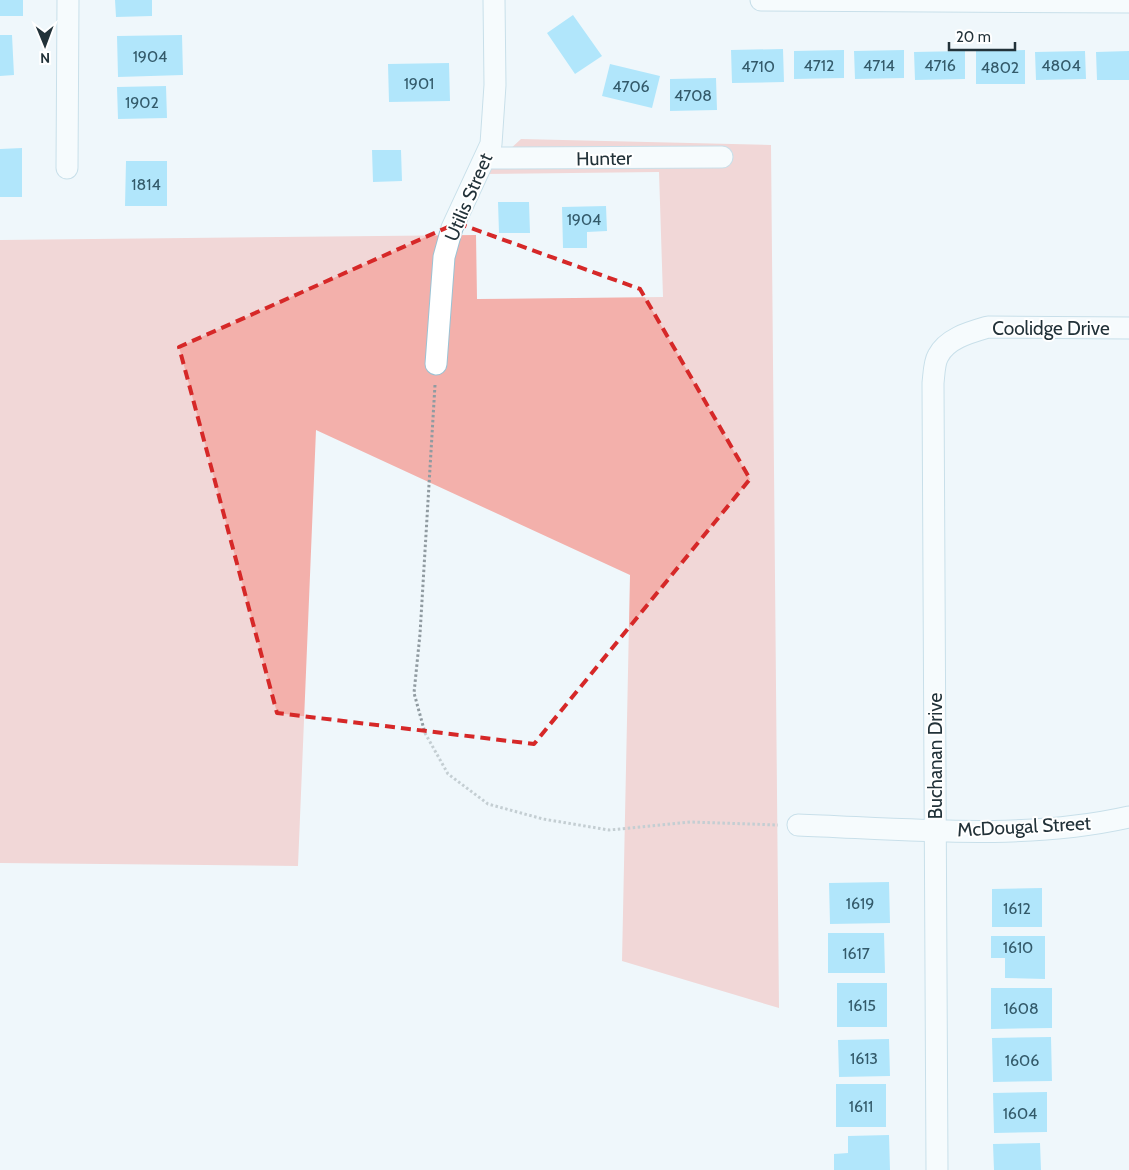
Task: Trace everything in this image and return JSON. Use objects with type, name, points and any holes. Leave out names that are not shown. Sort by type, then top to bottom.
[{"type":"street","points":[[67,168],[68,0]]},
{"type":"street","name":"Utilis Street","points":[[436,364],[444,257],[452,228],[491,144],[492,106],[495,85],[494,0]]},
{"type":"street","points":[[761,0],[1129,2]]},
{"type":"street","name":"Hunter","points":[[486,158],[722,156]]},
{"type":"street","name":"Coolidge Drive","points":[[946,345],[968,333],[988,327],[1129,328]]},
{"type":"street","name":"Buchanan Drive","points":[[937,1170],[933,383],[937,357],[946,345]]},
{"type":"street","name":"McDougal Street","points":[[798,826],[988,832],[1046,828],[1129,817]]},
{"type":"path","points":[[436,364],[420,634],[414,693],[425,733],[448,774],[488,804],[543,818],[609,830],[691,822],[798,826]]},
{"type":"highlighted area","points":[[457,223],[640,289],[750,479],[534,744],[277,713],[179,347]]},
{"type":"shaded area","points":[[521,139],[771,145],[779,1008],[622,961],[630,575],[316,430],[298,866],[0,863],[0,240],[476,235],[477,299],[663,297],[659,172],[483,174]]},
{"type":"building","points":[[0,0],[23,0],[23,16],[0,16]]},
{"type":"building","points":[[115,0],[152,0],[152,16],[116,17]]},
{"type":"building","points":[[573,15],[602,56],[575,74],[547,33]]},
{"type":"building","points":[[0,35],[12,35],[14,75],[0,76]]},
{"type":"building","points":[[182,35],[183,75],[118,77],[117,36]]},
{"type":"building","points":[[783,49],[784,82],[732,83],[731,50]]},
{"type":"building","points":[[844,50],[844,78],[794,79],[794,51]]},
{"type":"building","points":[[904,50],[904,78],[855,79],[854,51]]},
{"type":"building","points":[[1025,50],[1025,84],[976,84],[976,51]]},
{"type":"building","points":[[965,51],[965,79],[915,80],[914,52]]},
{"type":"building","points":[[1085,51],[1086,79],[1036,80],[1035,52]]},
{"type":"building","points":[[1129,51],[1129,80],[1097,80],[1096,52]]},
{"type":"building","points":[[449,63],[450,101],[389,102],[388,64]]},
{"type":"building","points":[[610,64],[660,76],[652,108],[602,96]]},
{"type":"building","points":[[716,78],[717,110],[670,111],[670,79]]},
{"type":"building","points":[[166,86],[167,118],[118,119],[117,87]]},
{"type":"building","points":[[22,148],[22,197],[0,197],[0,149]]},
{"type":"building","points":[[372,150],[401,150],[402,181],[373,182]]},
{"type":"building","points":[[126,161],[167,161],[167,206],[125,206]]},
{"type":"building","points":[[498,202],[529,202],[530,233],[499,233]]},
{"type":"building","points":[[606,206],[607,231],[587,232],[587,248],[563,248],[562,207]]},
{"type":"building","points":[[889,882],[890,923],[830,924],[829,883]]},
{"type":"building","points":[[1042,888],[1042,927],[992,927],[992,889]]},
{"type":"building","points":[[828,933],[884,933],[885,973],[828,973]]},
{"type":"building","points":[[991,936],[1045,936],[1045,979],[1005,978],[1005,958],[991,958]]},
{"type":"building","points":[[837,983],[887,983],[887,1027],[837,1027]]},
{"type":"building","points":[[991,988],[1052,988],[1052,1028],[991,1029]]},
{"type":"building","points":[[1051,1037],[1052,1081],[993,1082],[992,1038]]},
{"type":"building","points":[[889,1039],[890,1076],[839,1077],[838,1040]]},
{"type":"building","points":[[836,1084],[886,1084],[886,1127],[836,1127]]},
{"type":"building","points":[[1047,1092],[1047,1132],[994,1133],[993,1093]]},
{"type":"building","points":[[889,1135],[890,1170],[834,1170],[834,1154],[848,1153],[848,1136]]},
{"type":"building","points":[[1040,1143],[1041,1170],[994,1170],[993,1144]]}]
